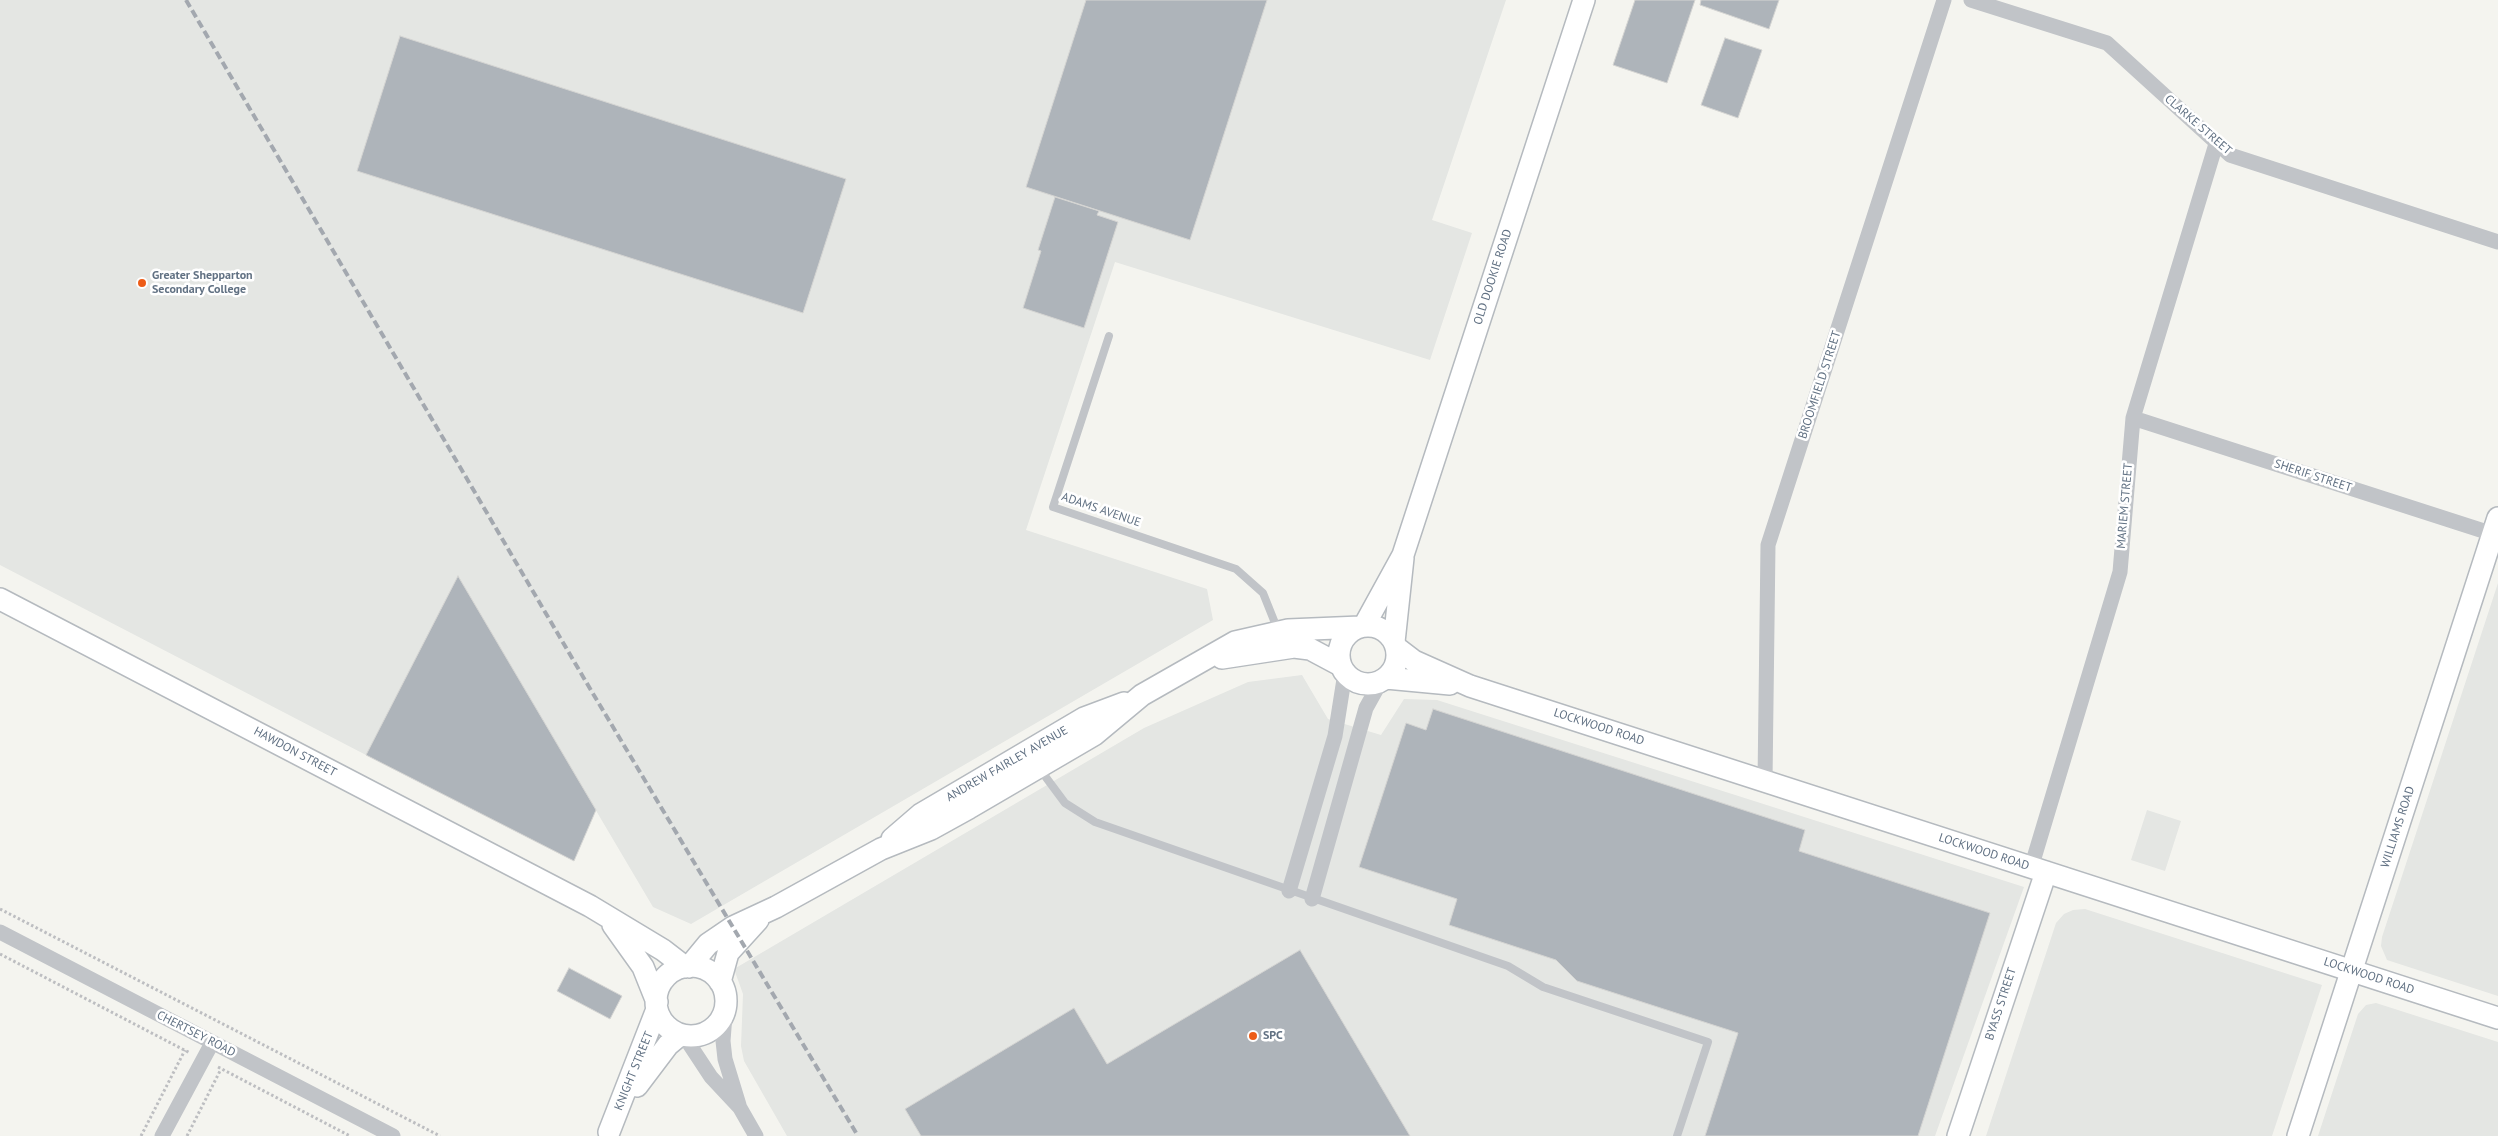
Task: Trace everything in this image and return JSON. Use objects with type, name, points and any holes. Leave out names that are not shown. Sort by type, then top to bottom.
[{"type":"street","name":"OLD DOOKIE ROAD","points":[[1362,626],[1403,555],[1584,0]]},
{"type":"street","name":"BROOMFIELD STREET","points":[[1765,781],[1768,545],[1944,0]]},
{"type":"street","name":"CLARKE STREET","points":[[1971,0],[2106,43],[2230,155],[2498,242]]},
{"type":"street","name":"MARIEM STREET","points":[[2039,870],[2120,572],[2134,418],[2216,144]]},
{"type":"street","name":"SHERIF STREET","points":[[2134,418],[2495,526]]},
{"type":"street","name":"WILLIAMS ROAD","points":[[2298,1136],[2495,526]]},
{"type":"street","name":"OLD DOOKIE ROAD","points":[[1396,645],[1403,555]]},
{"type":"street","name":"HAWDON STREET","points":[[0,599],[590,906],[663,950],[687,967]]},
{"type":"street","name":"ANDREW FAIRLEY AVENUE","points":[[687,967],[708,944],[734,926],[776,906],[881,849],[931,829],[970,808],[1084,718],[1142,696],[1236,642],[1274,632],[1362,626]]},
{"type":"street","points":[[1289,891],[1335,736],[1342,669],[1338,655],[1344,637],[1362,626],[1378,627],[1385,631],[1396,645],[1397,662],[1366,708],[1312,899]]},
{"type":"street","name":"LOCKWOOD ROAD","points":[[1396,645],[1414,661],[1470,686],[2498,1018]]},
{"type":"street","name":"ANDREW FAIRLEY AVENUE","points":[[1204,661],[1294,647],[1310,649],[1342,669]]},
{"type":"street","points":[[1342,669],[1352,680],[1361,684],[1372,684],[1384,680]]},
{"type":"street","name":"LOCKWOOD ROAD","points":[[1384,680],[1403,678],[1470,686]]},
{"type":"street","name":"ANDREW FAIRLEY AVENUE","points":[[881,849],[922,814],[967,787],[1033,760]]},
{"type":"street","points":[[967,787],[970,808]]},
{"type":"street","name":"BYASS STREET","points":[[1958,1136],[2039,870]]},
{"type":"street","name":"HAWDON STREET","points":[[590,906],[616,926],[629,944],[643,968],[657,1006]]},
{"type":"street","name":"ANDREW FAIRLEY AVENUE","points":[[723,992],[728,953],[753,924],[776,906]]},
{"type":"street","name":"CHERTSEY ROAD","points":[[0,932],[393,1136]]},
{"type":"street","points":[[740,1108],[711,1077],[682,1035],[666,1025],[657,1006],[661,984],[668,976],[687,967],[707,970],[723,992],[725,1059],[740,1108],[756,1136]]},
{"type":"street","points":[[682,1035],[699,1035],[713,1029],[720,1021],[723,992]]},
{"type":"street","name":"KNIGHT STREET","points":[[608,1134],[657,1006]]},
{"type":"street","name":"KNIGHT STREET","points":[[608,1134],[643,1076],[668,1045],[682,1035]]},
{"type":"street","points":[[162,1136],[212,1043]]},
{"type":"lane","name":"ADAMS AVENUE","points":[[1109,336],[1053,507],[1236,569],[1263,593],[1275,623],[1274,632]]},
{"type":"lane","points":[[1033,760],[1065,803],[1095,822],[1508,966],[1543,987],[1708,1042],[1677,1136]]},
{"type":"path","points":[[0,909],[440,1136]]},
{"type":"path","points":[[0,954],[350,1136]]},
{"type":"path","points":[[141,1136],[185,1050]]},
{"type":"path","points":[[186,1136],[221,1069]]},
{"type":"shaded area","points":[[0,0],[1506,0],[1432,220],[1472,233],[1430,360],[1115,262],[1026,530],[1207,589],[1213,620],[691,924],[653,907],[458,577],[366,755],[0,565]]},
{"type":"shaded area","points":[[2498,583],[2498,996],[2387,960],[2381,946],[2382,937]]},
{"type":"shaded area","points":[[1302,675],[1328,719],[1381,735],[1404,699],[1437,700],[2024,887],[1935,1136],[787,1136],[744,1061],[741,1046],[743,994],[734,969],[1144,728],[1248,682]]},
{"type":"shaded area","points":[[2147,810],[2181,821],[2165,871],[2131,860]]},
{"type":"shaded area","points":[[2085,909],[2322,985],[2272,1136],[1986,1136],[2056,923],[2064,914],[2073,910]]},
{"type":"shaded area","points":[[2376,1003],[2498,1042],[2498,1136],[2318,1136],[2358,1014],[2366,1005]]},
{"type":"building","points":[[1086,0],[1267,0],[1190,240],[1026,187]]},
{"type":"building","points":[[1635,0],[1695,0],[1667,83],[1613,65]]},
{"type":"building","points":[[1701,0],[1779,0],[1769,29],[1700,5]]},
{"type":"building","points":[[400,36],[846,179],[803,313],[357,171]]},
{"type":"building","points":[[1725,38],[1762,50],[1738,118],[1701,105]]},
{"type":"building","points":[[1055,197],[1099,211],[1097,215],[1118,222],[1084,328],[1023,308],[1041,251],[1038,250]]},
{"type":"building","points":[[458,576],[596,810],[574,861],[366,755]]},
{"type":"building","points":[[1433,709],[1805,830],[1799,851],[1990,913],[1918,1136],[1705,1136],[1738,1033],[1577,981],[1556,960],[1449,925],[1457,899],[1359,867],[1406,723],[1426,730]]},
{"type":"building","name":"SPC","points":[[1300,950],[1410,1136],[921,1136],[905,1109],[1074,1008],[1107,1064]]},
{"type":"building","points":[[569,968],[622,996],[610,1019],[557,991]]},
{"type":"railway","points":[[186,0],[592,692],[858,1136]]},
{"type":"place","name":"Greater Shepparton Secondary College","points":[[142,283]]},
{"type":"place","name":"SPC","points":[[1253,1036]]}]
